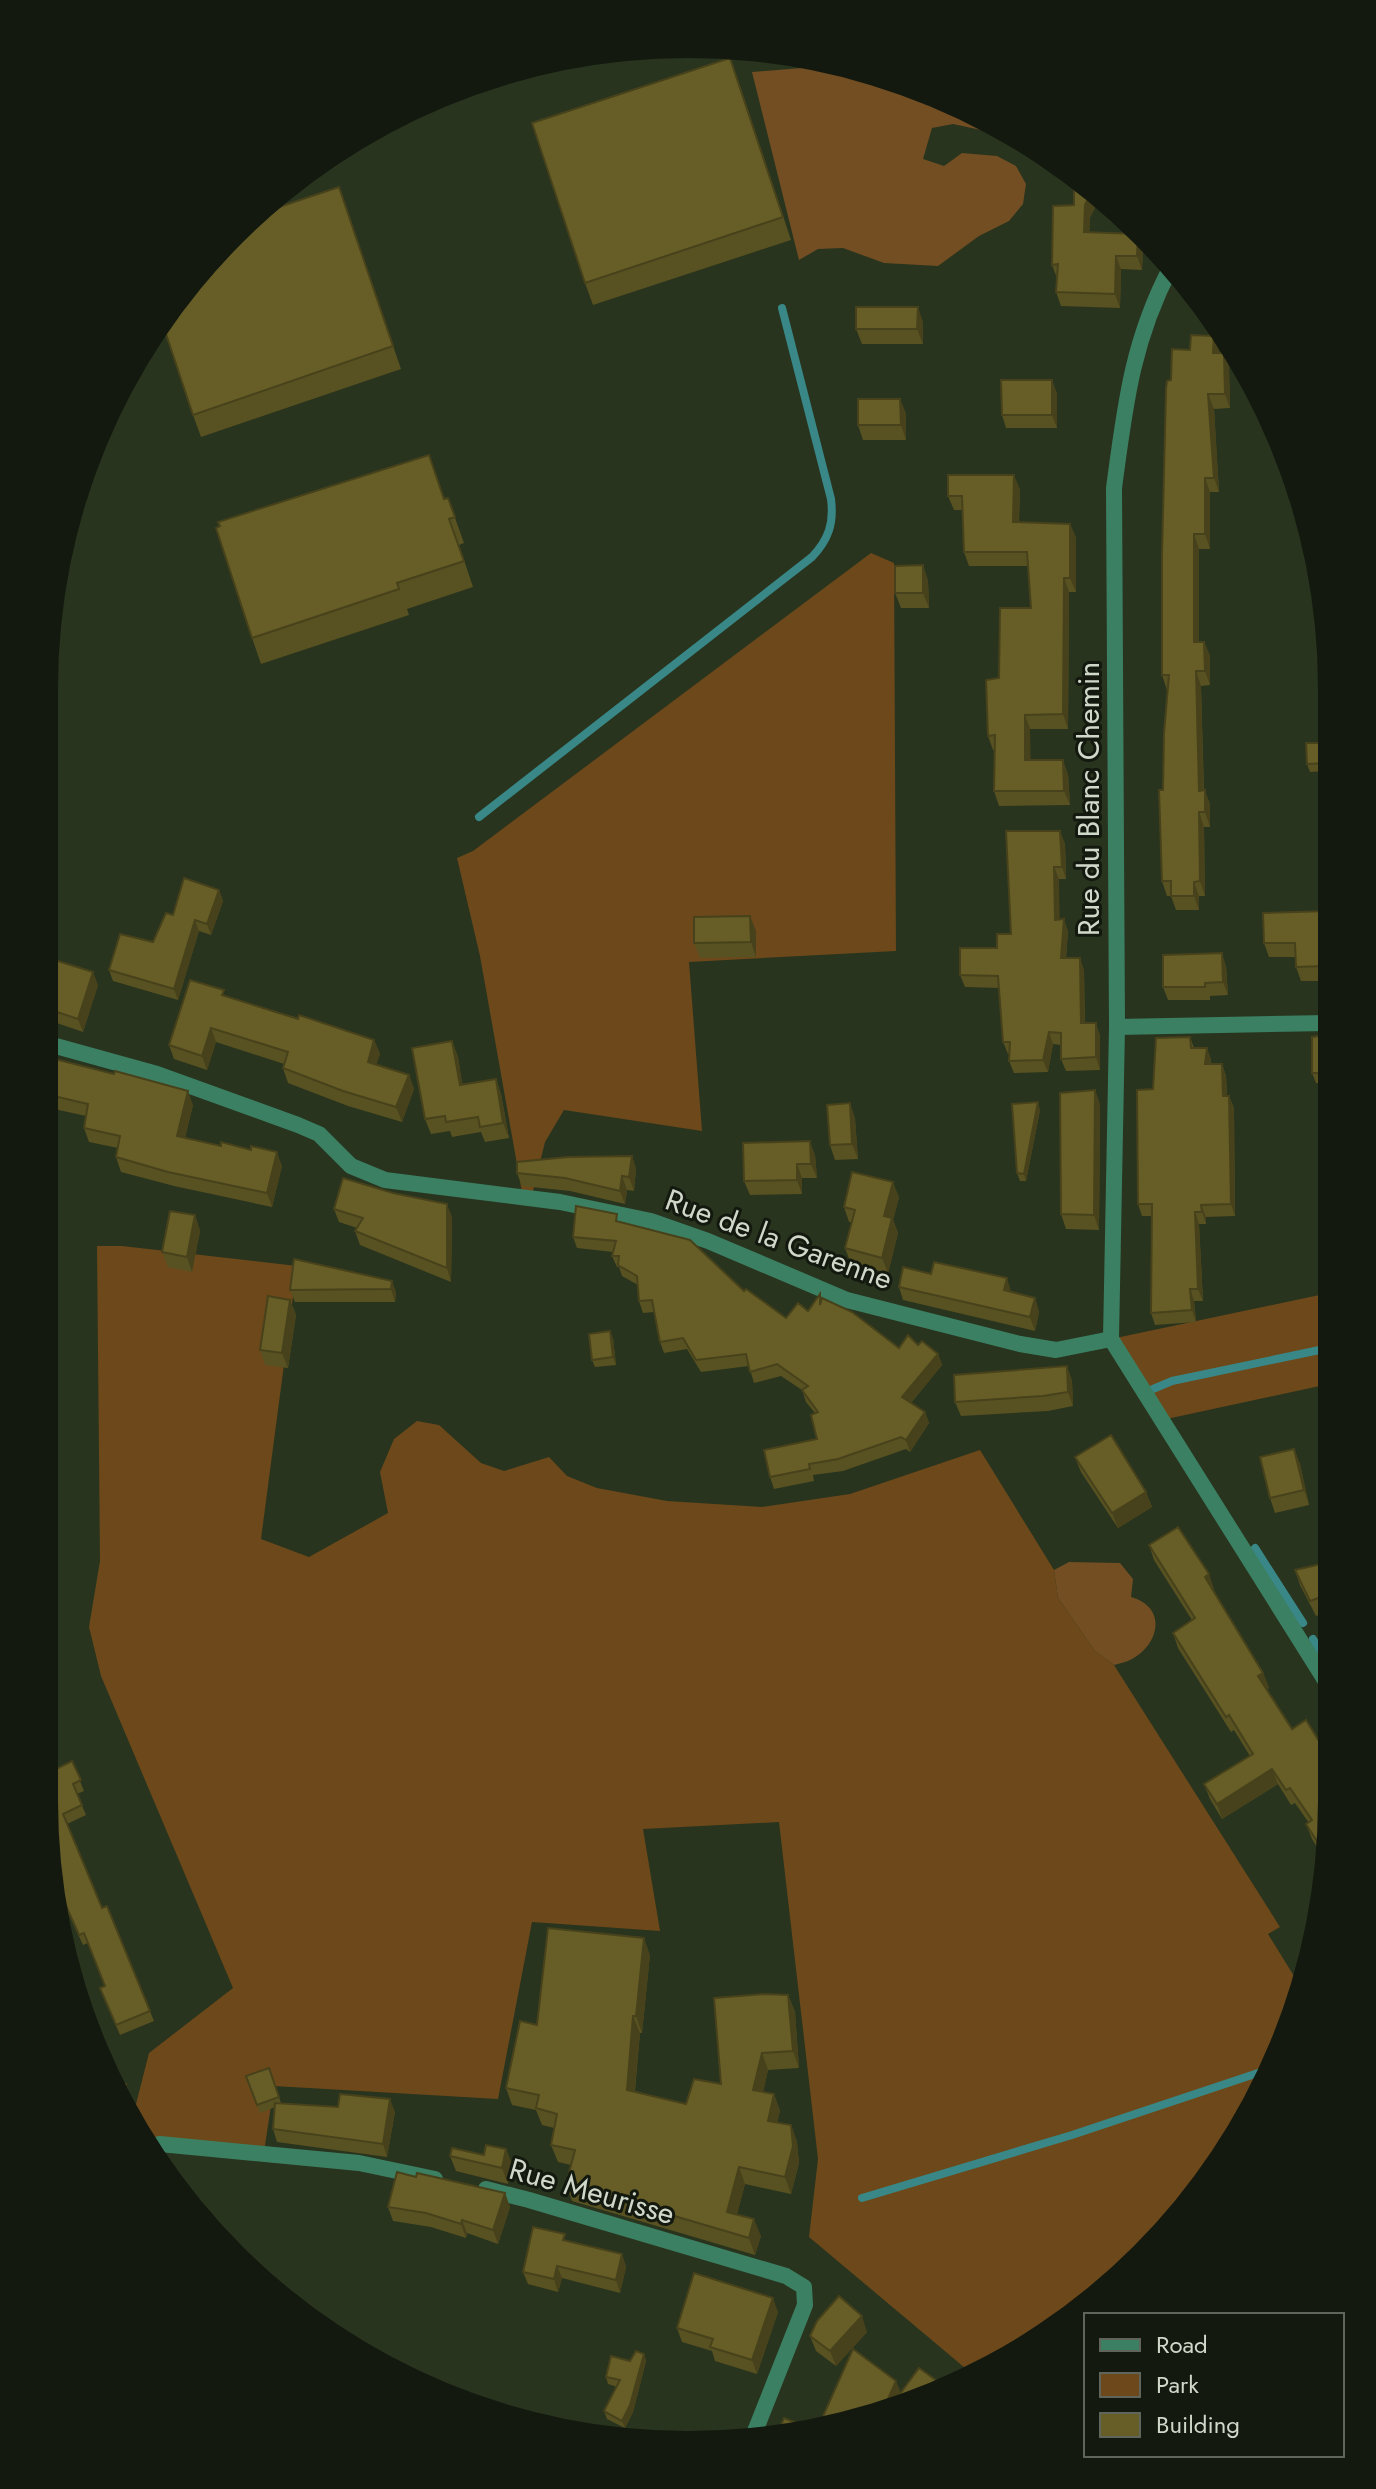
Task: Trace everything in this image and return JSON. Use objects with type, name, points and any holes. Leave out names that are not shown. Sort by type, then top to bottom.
[{"type":"street","name":"Rue du Blanc Chemin","points":[[1111,1339],[1117,1027],[1114,488],[1137,346],[1166,277]]},
{"type":"street","points":[[1117,1027],[1318,1023]]},
{"type":"street","name":"Rue de la Garenne","points":[[58,1047],[157,1074],[298,1125],[319,1134],[351,1166],[385,1180],[560,1202],[651,1221],[708,1241],[847,1300],[1020,1344],[1056,1350],[1111,1339]]},
{"type":"street","points":[[1111,1339],[1318,1669]]},
{"type":"street","name":"Rue Meurisse","points":[[160,2144],[359,2163],[457,2183],[529,2200],[786,2276],[804,2287],[805,2305],[757,2427]]},
{"type":"green space","points":[[871,553],[894,563],[896,951],[689,962],[702,1131],[564,1110],[545,1142],[531,1199],[523,1198],[480,956],[457,858],[473,851]]},
{"type":"green space","points":[[97,1246],[122,1246],[297,1266],[261,1539],[309,1557],[388,1513],[380,1472],[394,1439],[417,1421],[439,1425],[481,1463],[504,1471],[549,1457],[567,1476],[597,1488],[667,1501],[762,1507],[850,1494],[980,1450],[1054,1570],[1058,1598],[1095,1651],[1114,1665],[1280,1927],[1268,1934],[1294,1975],[1285,2004],[1234,2116],[1188,2185],[1162,2216],[1072,2301],[1003,2347],[964,2367],[809,2237],[818,2159],[779,1822],[643,1829],[660,1931],[532,1922],[498,2099],[274,2086],[264,2152],[161,2146],[136,2104],[149,2053],[233,1988],[101,1676],[89,1627],[100,1561]]},
{"type":"green space","points":[[1318,1295],[1318,1386],[1162,1420],[1111,1339]]},
{"type":"shaded area","points":[[800,68],[851,79],[891,91],[967,123],[980,130],[953,124],[932,128],[923,159],[944,166],[962,153],[997,156],[1016,166],[1026,184],[1023,204],[1009,221],[979,236],[938,266],[884,263],[843,248],[818,249],[799,260],[752,72]]},
{"type":"shaded area","points":[[1069,1562],[1120,1563],[1133,1579],[1131,1597],[1150,1609],[1156,1626],[1149,1644],[1130,1660],[1114,1665],[1095,1651],[1058,1598],[1054,1570]]},
{"type":"building","points":[[730,59],[783,217],[585,283],[532,123]]},
{"type":"building","points":[[339,187],[393,346],[193,415],[166,335],[214,273],[283,206]]},
{"type":"building","points":[[1074,190],[1087,201],[1084,232],[1123,233],[1137,248],[1137,256],[1116,256],[1115,294],[1056,292],[1058,264],[1052,265],[1053,206],[1074,205]]},
{"type":"building","points":[[856,307],[918,307],[917,329],[856,329]]},
{"type":"building","points":[[1191,335],[1210,336],[1214,341],[1213,353],[1221,353],[1224,357],[1225,394],[1208,394],[1214,478],[1205,478],[1205,534],[1194,534],[1194,642],[1204,642],[1205,671],[1196,671],[1199,791],[1205,790],[1205,812],[1199,812],[1200,881],[1194,882],[1194,896],[1171,896],[1171,881],[1162,881],[1159,790],[1163,790],[1169,675],[1162,675],[1166,389],[1167,381],[1171,380],[1172,349],[1190,350]]},
{"type":"building","points":[[1001,380],[1052,380],[1052,415],[1002,415]]},
{"type":"building","points":[[858,399],[900,399],[901,425],[858,425]]},
{"type":"building","points":[[429,455],[444,499],[448,498],[455,517],[449,519],[464,561],[397,583],[399,589],[252,638],[216,528],[220,526],[218,522]]},
{"type":"building","points":[[948,475],[1014,475],[1013,522],[1070,524],[1070,578],[1064,578],[1063,714],[1025,715],[1025,760],[1063,760],[1064,791],[994,791],[995,735],[988,736],[986,680],[999,678],[1000,608],[1031,608],[1027,552],[964,552],[962,496],[948,496]]},
{"type":"building","points":[[923,565],[923,593],[895,593],[895,566]]},
{"type":"building","points":[[1306,743],[1318,743],[1318,763],[1307,764]]},
{"type":"building","points":[[1006,831],[1060,831],[1062,867],[1054,867],[1055,920],[1064,919],[1061,958],[1080,958],[1081,1023],[1096,1023],[1096,1057],[1061,1059],[1061,1033],[1049,1032],[1043,1060],[1009,1061],[1010,1042],[1003,1042],[998,976],[960,975],[960,948],[997,948],[997,934],[1011,934]]},
{"type":"building","points":[[184,878],[219,890],[207,924],[195,920],[174,989],[109,970],[120,934],[153,942],[166,913],[173,915]]},
{"type":"building","points":[[1318,911],[1318,966],[1296,967],[1295,943],[1264,943],[1263,913]]},
{"type":"building","points":[[750,916],[751,942],[694,943],[694,917]]},
{"type":"building","points":[[1222,953],[1223,982],[1205,983],[1205,987],[1163,987],[1163,955]]},
{"type":"building","points":[[58,961],[93,972],[78,1019],[58,1012]]},
{"type":"building","points":[[190,980],[224,990],[222,995],[298,1019],[299,1015],[374,1040],[368,1062],[409,1075],[396,1107],[283,1068],[288,1052],[211,1028],[202,1056],[169,1045]]},
{"type":"building","points":[[1318,1036],[1318,1073],[1312,1073],[1312,1037]]},
{"type":"building","points":[[1190,1037],[1191,1048],[1207,1048],[1205,1064],[1222,1064],[1223,1096],[1229,1096],[1231,1204],[1201,1205],[1202,1212],[1195,1212],[1198,1289],[1190,1289],[1192,1310],[1151,1313],[1152,1204],[1138,1204],[1137,1090],[1153,1089],[1156,1038]]},
{"type":"building","points":[[452,1041],[460,1085],[496,1079],[503,1123],[480,1127],[478,1117],[446,1122],[445,1116],[425,1119],[412,1048]]},
{"type":"building","points":[[58,1060],[114,1074],[115,1071],[188,1091],[177,1136],[221,1146],[221,1142],[251,1150],[251,1146],[277,1152],[267,1193],[168,1172],[116,1157],[120,1136],[84,1128],[88,1104],[58,1097]]},
{"type":"building","points":[[1095,1090],[1094,1215],[1061,1214],[1060,1093]]},
{"type":"building","points":[[1038,1102],[1024,1174],[1017,1173],[1012,1104]]},
{"type":"building","points":[[850,1103],[852,1144],[830,1145],[827,1105]]},
{"type":"building","points":[[810,1141],[811,1164],[797,1164],[797,1180],[744,1181],[743,1143]]},
{"type":"building","points":[[632,1156],[629,1177],[622,1176],[620,1191],[565,1178],[517,1173],[517,1162]]},
{"type":"building","points":[[852,1172],[893,1182],[884,1216],[892,1218],[882,1258],[845,1248],[855,1210],[844,1207]]},
{"type":"building","points":[[343,1178],[393,1193],[447,1204],[447,1268],[355,1231],[363,1218],[334,1209]]},
{"type":"building","points":[[576,1206],[617,1214],[616,1221],[690,1240],[744,1291],[746,1289],[786,1318],[798,1303],[808,1311],[820,1294],[820,1305],[822,1298],[852,1312],[899,1348],[908,1335],[918,1345],[922,1341],[938,1354],[902,1397],[925,1412],[906,1440],[901,1437],[838,1459],[809,1464],[810,1469],[770,1477],[764,1450],[817,1439],[811,1415],[818,1412],[802,1390],[808,1386],[777,1364],[750,1372],[746,1354],[696,1360],[683,1338],[660,1342],[652,1300],[639,1301],[637,1276],[618,1265],[619,1256],[612,1256],[616,1241],[573,1237]]},
{"type":"building","points":[[170,1211],[195,1215],[187,1257],[162,1252]]},
{"type":"building","points":[[294,1259],[392,1281],[391,1289],[290,1290]]},
{"type":"building","points":[[934,1262],[1007,1278],[1004,1290],[1035,1298],[1030,1317],[899,1287],[903,1267],[931,1274]]},
{"type":"building","points":[[268,1296],[290,1300],[282,1353],[260,1350]]},
{"type":"building","points":[[610,1331],[613,1357],[592,1360],[589,1334]]},
{"type":"building","points":[[1067,1366],[1068,1392],[955,1402],[954,1375]]},
{"type":"building","points":[[1111,1435],[1146,1492],[1112,1513],[1075,1457]]},
{"type":"building","points":[[1294,1449],[1304,1490],[1270,1498],[1260,1457]]},
{"type":"building","points":[[1178,1527],[1209,1574],[1205,1577],[1263,1673],[1258,1676],[1292,1729],[1306,1720],[1318,1740],[1317,1841],[1306,1824],[1312,1820],[1290,1788],[1286,1790],[1272,1769],[1217,1804],[1204,1784],[1253,1754],[1173,1633],[1195,1618],[1149,1545]]},
{"type":"building","points":[[1318,1565],[1318,1598],[1310,1601],[1295,1570]]},
{"type":"building","points":[[72,1761],[81,1780],[73,1784],[82,1805],[63,1814],[102,1908],[107,1906],[150,2011],[116,2025],[100,1988],[105,1986],[84,1933],[79,1935],[67,1909],[59,1842],[58,1768]]},
{"type":"building","points":[[548,1928],[644,1938],[627,2090],[686,2104],[694,2079],[721,2084],[714,1998],[788,1995],[793,2051],[762,2053],[753,2090],[774,2094],[768,2121],[791,2125],[793,2146],[785,2177],[739,2167],[727,2212],[754,2219],[749,2238],[566,2184],[575,2150],[551,2145],[557,2114],[536,2108],[539,2095],[506,2088],[520,2021],[537,2025]]},
{"type":"building","points":[[269,2068],[279,2097],[257,2105],[246,2076]]},
{"type":"building","points":[[340,2094],[390,2099],[383,2144],[273,2129],[275,2103],[338,2107]]},
{"type":"building","points":[[486,2145],[506,2149],[502,2168],[450,2156],[452,2148],[484,2155]]},
{"type":"building","points":[[397,2172],[416,2177],[417,2173],[505,2193],[493,2230],[462,2220],[461,2224],[426,2213],[388,2207]]},
{"type":"building","points":[[533,2227],[565,2234],[563,2240],[622,2254],[616,2280],[557,2266],[554,2279],[523,2272]]},
{"type":"building","points":[[694,2273],[773,2298],[752,2360],[710,2347],[713,2339],[677,2328]]},
{"type":"building","points":[[839,2296],[862,2316],[830,2351],[810,2336],[817,2321]]},
{"type":"building","points":[[853,2349],[896,2381],[888,2399],[823,2416]]},
{"type":"building","points":[[636,2351],[644,2354],[630,2405],[622,2421],[604,2411],[620,2380],[606,2377],[611,2356],[630,2361]]},
{"type":"building","points":[[919,2368],[936,2380],[929,2383],[899,2395]]},
{"type":"waterway","points":[[479,817],[812,557],[823,544],[831,523],[831,499],[782,308]]},
{"type":"waterway","points":[[1153,1389],[1172,1381],[1318,1350]]},
{"type":"waterway","points":[[1255,1548],[1303,1623]]},
{"type":"waterway","points":[[1313,1639],[1318,1647]]},
{"type":"waterway","points":[[862,2198],[1072,2135],[1256,2074]]}]
